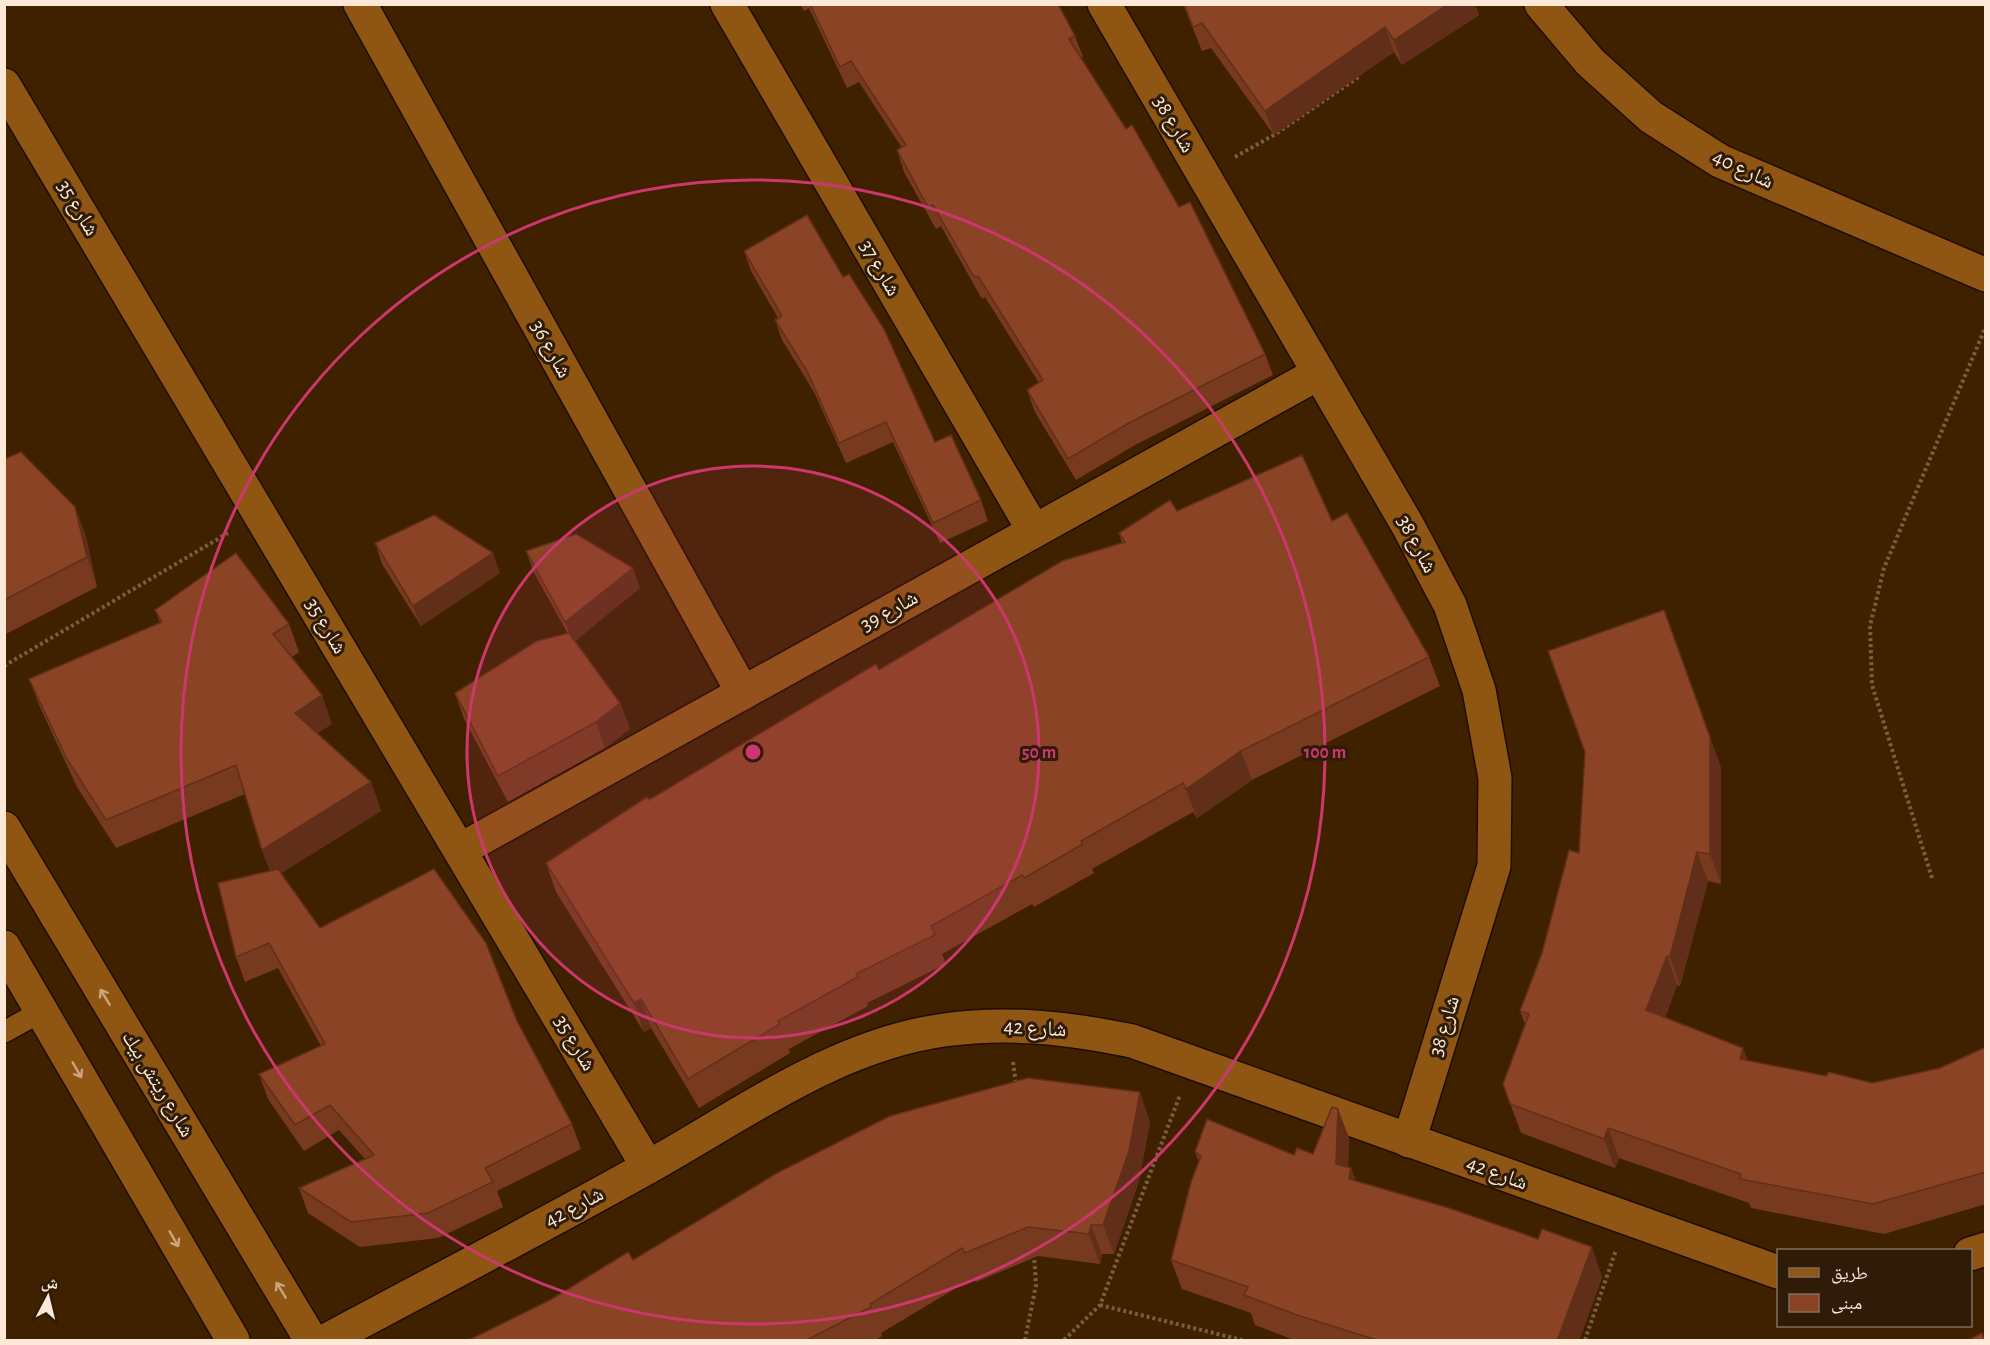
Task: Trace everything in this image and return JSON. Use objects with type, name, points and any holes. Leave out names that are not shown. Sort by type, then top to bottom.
[{"type":"street","name":"شارع 36","points":[[360,4],[743,693]]},
{"type":"street","name":"شارع 37","points":[[726,4],[1034,531]]},
{"type":"street","name":"شارع 38","points":[[1104,4],[1408,526],[1450,605],[1479,690],[1495,778],[1494,866],[1409,1141]]},
{"type":"street","name":"شارع 40","points":[[1541,4],[1590,62],[1651,117],[1720,161],[1986,275]]},
{"type":"street","name":"شارع 35","points":[[4,85],[648,1167]]},
{"type":"street","name":"شارع 39","points":[[460,850],[1318,373]]},
{"type":"street","name":"شارع ريتش بيك","points":[[4,828],[311,1341]]},
{"type":"street","points":[[4,947],[233,1341]]},
{"type":"street","name":"شارع 42","points":[[327,1341],[648,1167],[819,1069],[880,1045],[942,1030],[1007,1025],[1071,1029],[1132,1041],[1626,1220],[1777,1271]]},
{"type":"lane","points":[[4,1032],[42,1011]]},
{"type":"path","points":[[1203,175],[1274,135],[1360,76]]},
{"type":"path","points":[[1932,878],[1872,685],[1870,626],[1884,568],[1986,326]]},
{"type":"path","points":[[4,666],[260,514]]},
{"type":"path","points":[[1007,1025],[1017,1092]]},
{"type":"path","points":[[1064,1341],[1100,1305],[1192,1064]]},
{"type":"path","points":[[1585,1341],[1626,1220]]},
{"type":"path","points":[[1025,1341],[1036,1285],[1034,1251]]},
{"type":"path","points":[[1100,1305],[1242,1341]]},
{"type":"building","points":[[810,4],[1058,4],[1075,36],[1069,39],[1126,129],[1132,125],[1179,207],[1190,202],[1265,354],[1127,424],[1068,459],[1027,390],[1043,380],[978,276],[974,277],[933,205],[928,207],[897,150],[906,145],[851,61],[840,67]]},
{"type":"building","points":[[1184,4],[1448,4],[1394,40],[1385,27],[1265,111],[1202,23],[1193,27]]},
{"type":"building","points":[[807,215],[843,277],[849,274],[884,329],[935,442],[951,435],[981,500],[933,523],[886,422],[839,443],[807,371],[775,320],[782,316],[744,251]]},
{"type":"building","points":[[21,452],[75,507],[87,557],[4,600],[4,459]]},
{"type":"building","points":[[1302,455],[1332,521],[1347,513],[1429,657],[1241,751],[1186,789],[1183,783],[1081,841],[1083,844],[1024,878],[1022,875],[931,926],[935,935],[856,974],[858,977],[778,1021],[780,1024],[688,1079],[641,999],[634,1003],[546,863],[647,797],[649,800],[876,664],[879,670],[1062,561],[1125,542],[1119,533],[1170,500],[1177,511]]},
{"type":"building","points":[[434,515],[493,553],[413,606],[375,543]]},
{"type":"building","points":[[576,534],[633,568],[565,622],[526,551]]},
{"type":"building","points":[[236,553],[289,624],[273,634],[322,695],[295,713],[371,782],[262,850],[236,765],[106,820],[67,759],[29,679],[162,622],[155,610]]},
{"type":"building","points":[[1664,610],[1710,737],[1710,854],[1697,852],[1670,957],[1667,956],[1646,1010],[1743,1048],[1740,1059],[1826,1076],[1829,1072],[1872,1083],[1940,1068],[1986,1047],[1986,1172],[1873,1204],[1740,1179],[1741,1174],[1608,1128],[1604,1139],[1510,1104],[1503,1084],[1529,1014],[1520,1011],[1542,953],[1569,850],[1579,853],[1585,752],[1548,651]]},
{"type":"building","points":[[569,633],[620,703],[596,722],[498,776],[455,693],[537,641]]},
{"type":"building","points":[[278,869],[320,928],[434,869],[486,943],[517,1021],[572,1124],[485,1168],[493,1182],[428,1213],[351,1222],[299,1188],[374,1155],[330,1105],[295,1125],[259,1074],[325,1044],[269,943],[236,957],[218,883]]},
{"type":"building","points":[[1028,1078],[1140,1092],[1129,1151],[1103,1225],[1091,1225],[1089,1234],[1028,1227],[965,1253],[962,1248],[870,1304],[871,1307],[805,1341],[467,1341],[552,1299],[628,1252],[633,1260],[779,1172],[890,1116]]},
{"type":"building","points":[[1332,1107],[1338,1109],[1336,1164],[1351,1168],[1349,1179],[1449,1208],[1538,1239],[1542,1229],[1592,1247],[1557,1341],[1380,1341],[1297,1315],[1244,1295],[1248,1287],[1171,1260],[1191,1182],[1201,1156],[1195,1152],[1207,1119],[1294,1155],[1297,1148],[1313,1154]]},
{"type":"building","points":[[1982,1333],[1985,1341],[1966,1341]]}]
